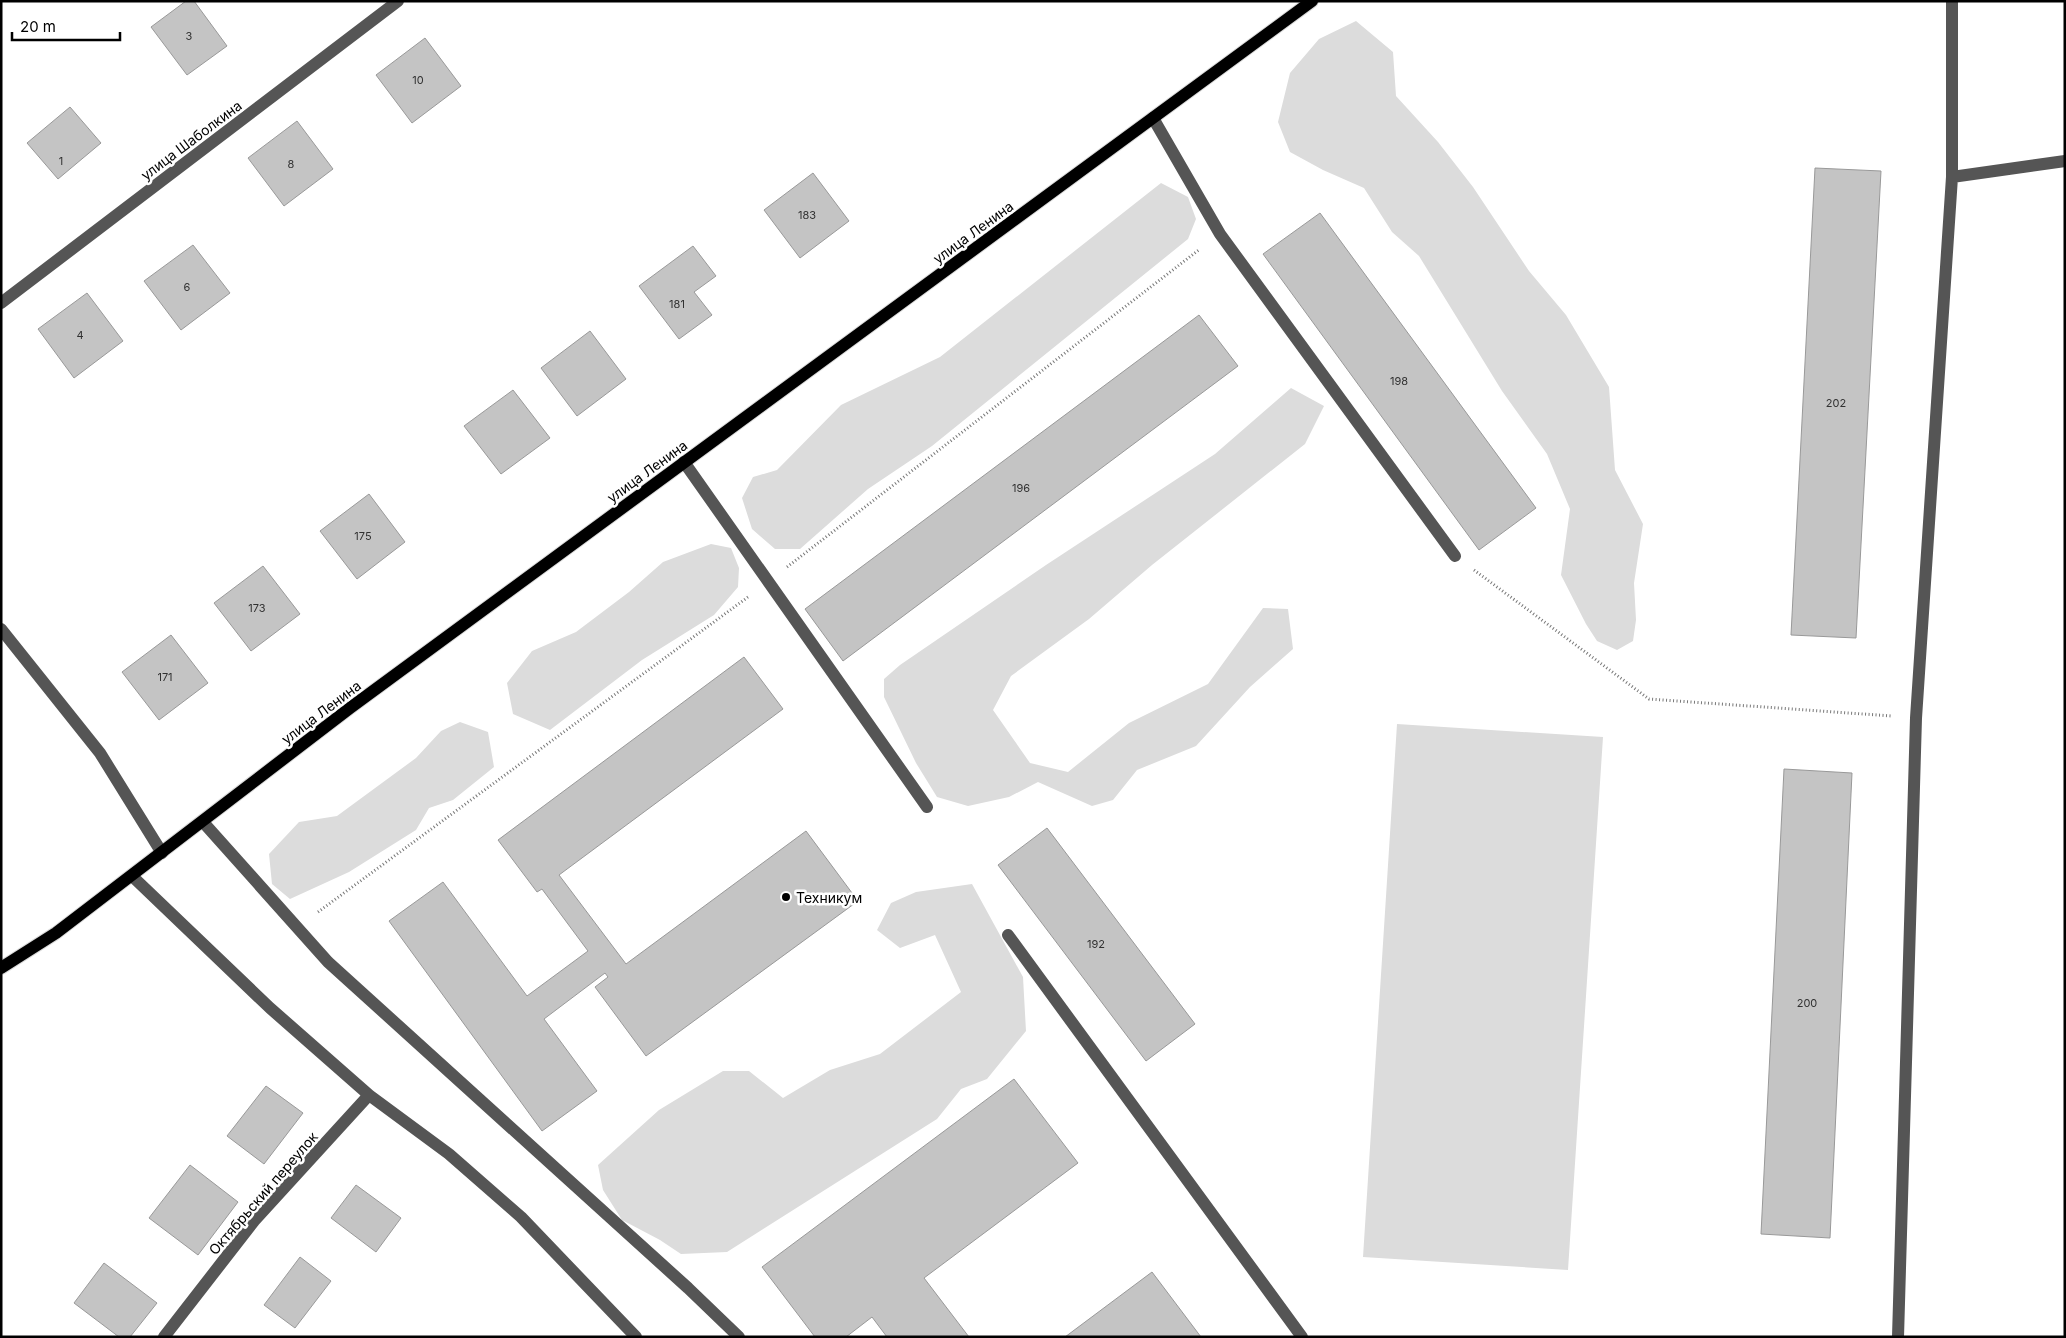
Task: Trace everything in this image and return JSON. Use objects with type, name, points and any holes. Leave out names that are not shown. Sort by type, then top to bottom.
[{"type":"main road","name":"улица Ленина","points":[[1,968],[56,933],[350,708],[1312,1]]},
{"type":"street","name":"улица Шаболкина","points":[[1,303],[398,1]]},
{"type":"street","points":[[1898,1337],[1916,718],[1952,177],[1952,1]]},
{"type":"street","points":[[1153,118],[1220,234],[1455,556]]},
{"type":"street","points":[[1952,177],[2065,161]]},
{"type":"street","points":[[684,462],[928,807]]},
{"type":"street","points":[[1,629],[100,754],[162,853]]},
{"type":"street","points":[[203,822],[328,962],[688,1288],[739,1337]]},
{"type":"street","points":[[132,876],[270,1008],[369,1095],[449,1154],[521,1217],[636,1337]]},
{"type":"street","points":[[1008,935],[1302,1337]]},
{"type":"street","name":"Октябрьский переулок","points":[[164,1337],[254,1221],[369,1095]]},
{"type":"path","points":[[1455,556],[1649,699],[1916,718]]},
{"type":"shaded area","points":[[1356,21],[1393,52],[1396,96],[1438,142],[1473,187],[1529,271],[1566,315],[1609,387],[1615,470],[1643,524],[1634,583],[1636,620],[1633,641],[1617,650],[1597,641],[1586,624],[1561,575],[1570,509],[1547,454],[1502,391],[1419,256],[1392,232],[1364,188],[1323,170],[1290,152],[1278,122],[1290,73],[1319,39]]},
{"type":"shaded area","points":[[1161,183],[1188,197],[1196,219],[1188,239],[932,446],[868,489],[800,549],[775,549],[752,529],[742,498],[753,477],[777,470],[841,405],[940,357]]},
{"type":"shaded area","points":[[1291,388],[1324,406],[1305,444],[1152,565],[1089,619],[1011,676],[993,710],[1030,763],[1068,772],[1129,723],[1208,684],[1263,608],[1288,609],[1293,649],[1250,687],[1196,746],[1137,770],[1113,800],[1092,806],[1038,782],[1009,797],[968,806],[937,797],[916,763],[884,697],[884,679],[900,665],[1046,565],[1215,454]]},
{"type":"shaded area","points":[[711,544],[731,548],[739,568],[738,587],[714,615],[642,660],[550,730],[513,714],[507,683],[532,651],[576,632],[629,592],[663,562]]},
{"type":"shaded area","points":[[460,722],[488,732],[494,767],[453,800],[429,808],[416,830],[349,872],[290,899],[272,884],[269,854],[299,822],[337,816],[416,758],[441,731]]},
{"type":"shaded area","points":[[1397,724],[1603,737],[1568,1270],[1363,1257]]},
{"type":"shaded area","points":[[972,884],[1023,977],[1026,1031],[987,1079],[961,1089],[937,1119],[727,1252],[681,1254],[660,1240],[622,1220],[603,1190],[598,1165],[659,1110],[723,1071],[749,1071],[783,1098],[830,1070],[880,1054],[961,992],[935,935],[900,948],[877,930],[891,903],[916,892]]},
{"type":"building","points":[[186,1],[194,1],[227,46],[187,75],[151,27]]},
{"type":"building","points":[[425,38],[461,86],[412,123],[376,75]]},
{"type":"building","points":[[70,107],[101,143],[58,179],[27,143]]},
{"type":"building","points":[[297,121],[333,169],[284,206],[248,158]]},
{"type":"building","points":[[1815,168],[1881,171],[1856,638],[1791,635]]},
{"type":"building","points":[[813,173],[849,221],[800,258],[764,210]]},
{"type":"building","points":[[1320,213],[1536,508],[1479,550],[1263,254]]},
{"type":"building","points":[[193,245],[230,293],[181,330],[144,281]]},
{"type":"building","points":[[693,246],[716,276],[694,292],[712,315],[679,339],[639,286]]},
{"type":"building","points":[[87,293],[123,341],[74,378],[38,329]]},
{"type":"building","points":[[1199,315],[1238,366],[843,661],[805,609]]},
{"type":"building","points":[[590,331],[626,379],[577,416],[541,368]]},
{"type":"building","points":[[513,390],[550,438],[501,474],[464,426]]},
{"type":"building","points":[[369,494],[405,542],[357,579],[320,531]]},
{"type":"building","points":[[263,566],[300,614],[251,651],[214,603]]},
{"type":"building","points":[[171,635],[208,683],[159,720],[122,672]]},
{"type":"building","name":"Техникум","points":[[744,657],[783,709],[559,875],[626,964],[806,831],[858,901],[646,1056],[595,987],[608,977],[605,973],[544,1019],[597,1091],[542,1131],[389,921],[443,882],[527,996],[588,951],[542,889],[537,892],[498,840]]},
{"type":"building","points":[[1784,769],[1852,773],[1830,1238],[1761,1234]]},
{"type":"building","points":[[1047,828],[1195,1024],[1146,1061],[998,865]]},
{"type":"building","points":[[1014,1079],[1078,1163],[924,1278],[969,1337],[887,1337],[872,1317],[846,1337],[815,1337],[762,1267]]},
{"type":"building","points":[[266,1086],[303,1113],[264,1164],[227,1136]]},
{"type":"building","points":[[190,1165],[238,1202],[198,1255],[149,1218]]},
{"type":"building","points":[[356,1185],[401,1218],[376,1252],[331,1218]]},
{"type":"building","points":[[300,1257],[331,1281],[295,1328],[264,1305]]},
{"type":"building","points":[[104,1263],[157,1303],[130,1337],[119,1337],[74,1303]]},
{"type":"building","points":[[1152,1272],[1201,1337],[1065,1337]]},
{"type":"place","name":"Техникум","points":[[786,897]]}]
